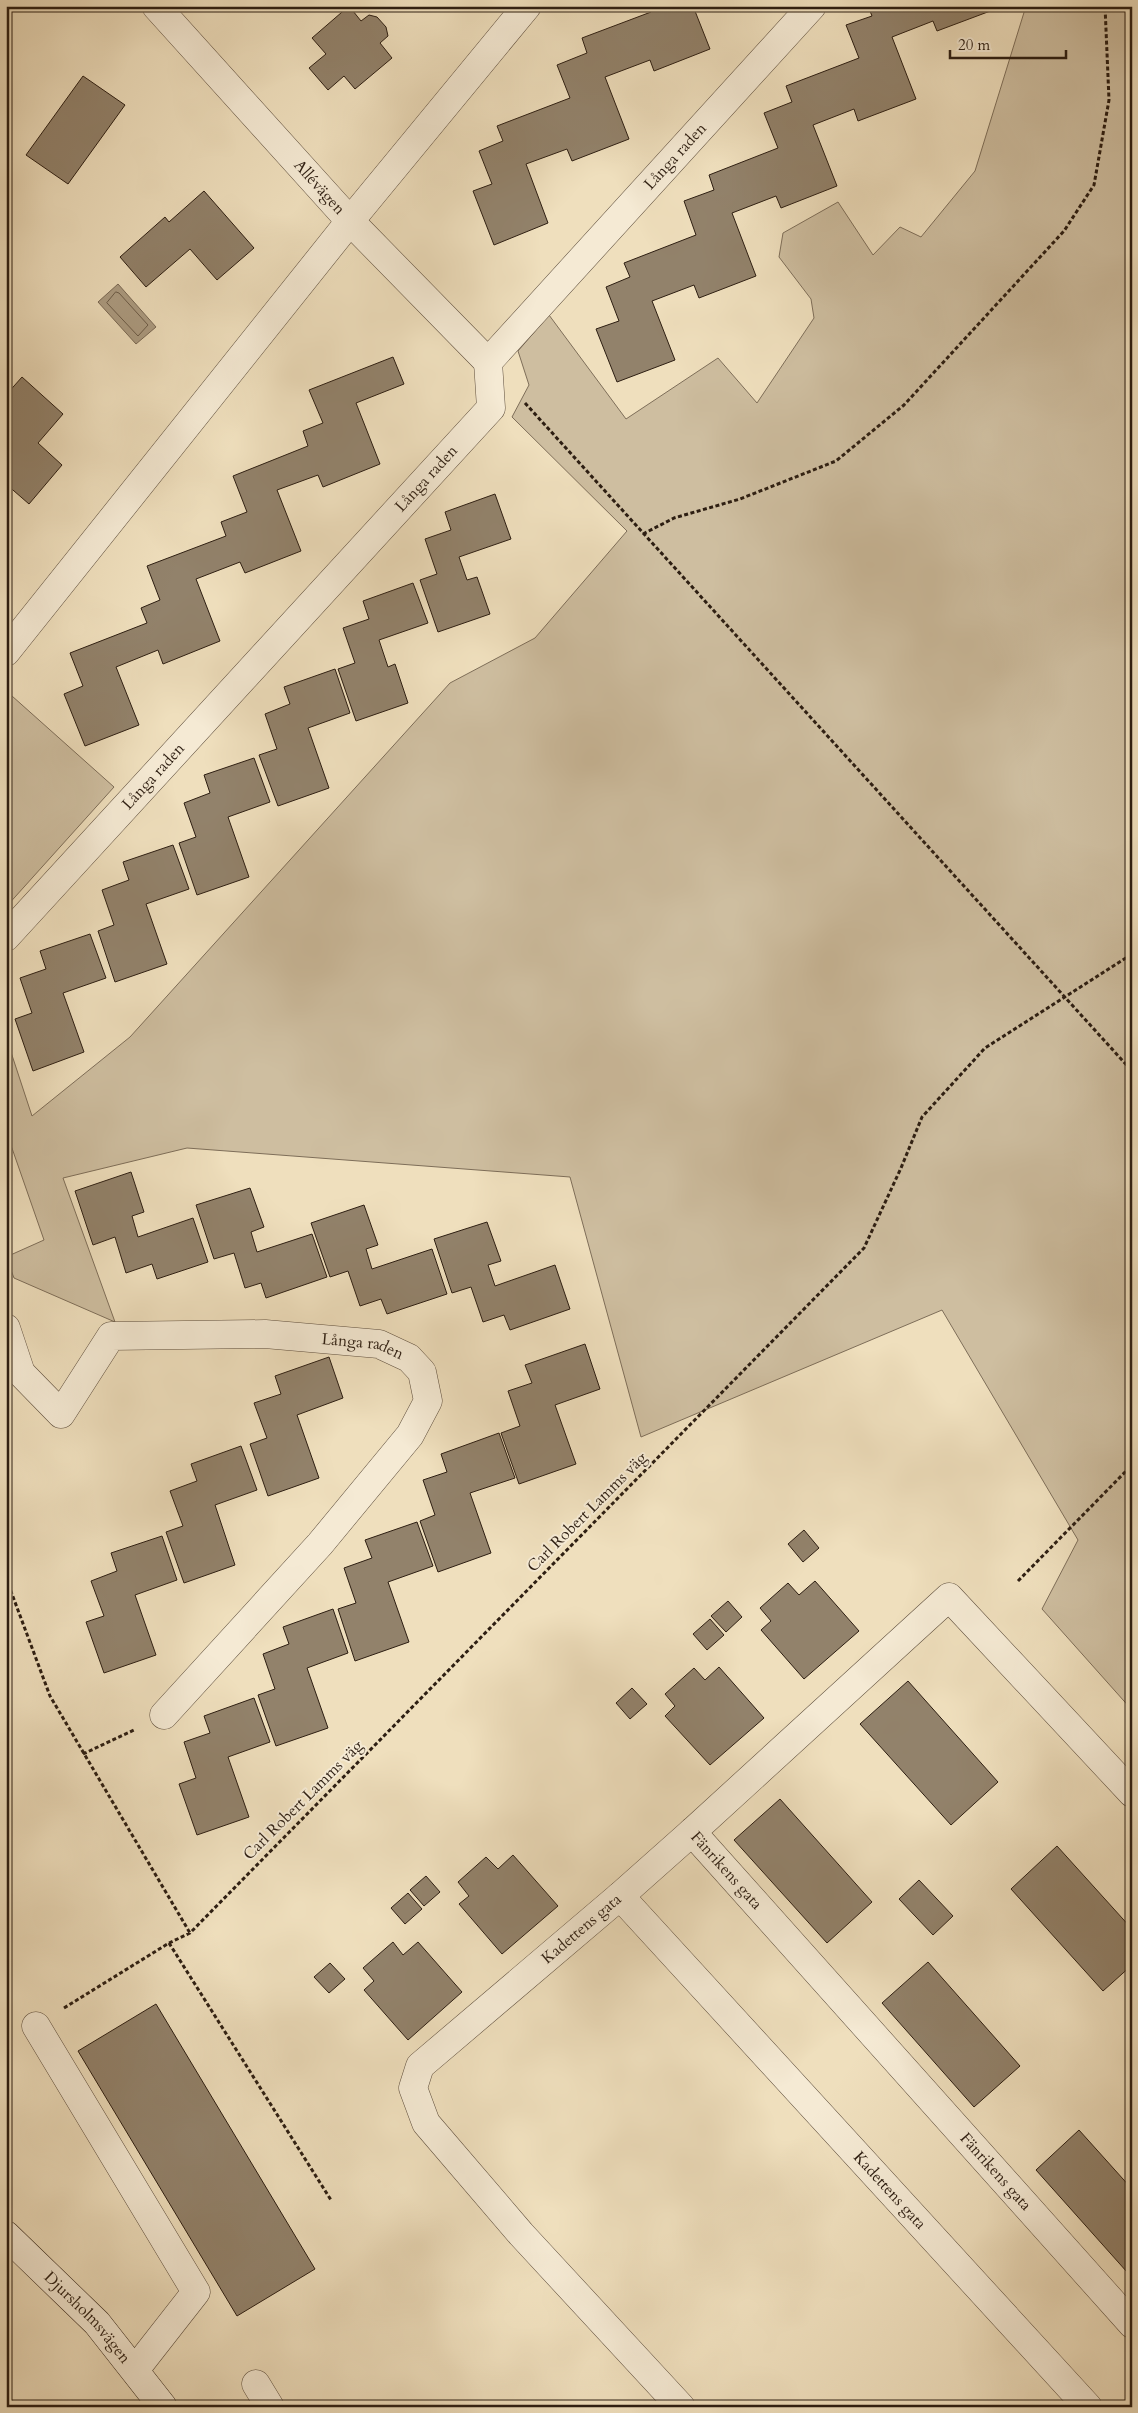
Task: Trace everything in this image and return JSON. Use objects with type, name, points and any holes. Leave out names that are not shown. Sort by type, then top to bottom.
[{"type":"street","name":"Allévägen","points":[[156,6],[350,221],[488,362]]},
{"type":"street","points":[[6,652],[350,221],[527,6]]},
{"type":"street","name":"Långa raden","points":[[6,937],[491,408],[488,362],[812,6]]},
{"type":"street","name":"Långa raden","points":[[6,1328],[22,1373],[61,1414],[111,1336],[265,1334],[380,1344],[409,1358],[422,1372],[428,1401],[410,1435],[320,1544],[164,1715]]},
{"type":"street","name":"Fänrikens gata","points":[[1132,1794],[949,1597],[692,1832],[1132,2324]]},
{"type":"street","points":[[620,1896],[692,1832]]},
{"type":"street","name":"Kadettens gata","points":[[681,2407],[521,2234],[426,2124],[413,2088],[420,2066],[620,1896],[1088,2407]]},
{"type":"street","points":[[36,2026],[196,2292],[135,2370]]},
{"type":"street","name":"Djursholmsvägen","points":[[6,2235],[97,2323],[163,2407]]},
{"type":"street","points":[[256,2384],[270,2407]]},
{"type":"path","points":[[643,534],[674,518],[740,500],[836,461],[904,405],[1064,231],[1094,185],[1109,100],[1105,6]]},
{"type":"path","points":[[524,402],[1132,1071]]},
{"type":"path","name":"Carl Robert Lamms väg","points":[[36,2026],[169,1943],[190,1933],[864,1248],[922,1117],[985,1048],[1132,954]]},
{"type":"path","points":[[1018,1581],[1132,1465]]},
{"type":"path","points":[[6,1578],[50,1696],[82,1754],[190,1933]]},
{"type":"path","points":[[82,1754],[164,1715]]},
{"type":"path","points":[[169,1943],[331,2200]]},
{"type":"shaded area","points":[[1026,6],[1132,6],[1132,1710],[1042,1609],[1078,1540],[942,1310],[641,1437],[570,1177],[187,1148],[63,1178],[115,1322],[14,1278],[6,1257],[44,1240],[6,1131],[6,1037],[32,1116],[130,1037],[450,683],[535,638],[627,531],[512,417],[529,385],[518,351],[549,315],[626,419],[718,358],[757,403],[814,318],[811,299],[779,257],[783,233],[838,202],[873,255],[900,227],[921,237],[975,171]]},
{"type":"shaded area","points":[[12,696],[114,787],[6,907],[6,703]]},
{"type":"water","points":[[118,284],[156,327],[136,344],[98,302]]},
{"type":"building","points":[[349,6],[361,21],[369,15],[377,17],[386,27],[388,36],[380,43],[392,58],[355,89],[344,76],[328,90],[309,68],[326,54],[312,38]]},
{"type":"building","points":[[649,6],[693,6],[710,49],[654,71],[650,60],[605,77],[629,139],[572,161],[567,149],[526,164],[548,223],[494,245],[473,191],[492,184],[479,151],[503,141],[497,126],[570,98],[557,65],[587,53],[582,38],[651,12]]},
{"type":"building","points":[[868,6],[991,6],[993,10],[937,31],[933,21],[892,37],[916,99],[858,121],[854,109],[813,125],[837,186],[781,208],[776,196],[732,213],[756,276],[699,298],[694,285],[652,301],[675,360],[617,382],[596,329],[619,321],[606,287],[630,277],[624,263],[696,235],[684,201],[714,190],[709,175],[778,148],[764,113],[792,102],[786,86],[859,58],[846,25],[872,16]]},
{"type":"building","points":[[83,76],[125,105],[68,184],[26,155]]},
{"type":"building","points":[[204,191],[254,248],[217,280],[190,249],[146,287],[120,257],[165,217],[169,222]]},
{"type":"building","points":[[393,357],[404,384],[356,403],[380,464],[323,487],[318,475],[277,490],[301,551],[245,573],[240,562],[196,579],[220,641],[163,664],[158,650],[116,667],[139,725],[85,746],[64,694],[83,686],[70,653],[147,623],[141,608],[160,600],[147,566],[226,536],[221,522],[247,512],[233,476],[308,446],[303,431],[323,423],[309,390]]},
{"type":"building","points":[[22,377],[63,414],[38,443],[62,465],[29,504],[6,484],[6,395]]},
{"type":"building","points":[[495,494],[511,539],[459,557],[467,580],[477,577],[490,614],[438,632],[420,580],[437,574],[425,539],[451,530],[445,512]]},
{"type":"building","points":[[413,583],[428,623],[379,640],[388,667],[395,664],[408,703],[356,721],[338,669],[355,663],[343,628],[369,619],[363,601]]},
{"type":"building","points":[[335,669],[350,713],[308,728],[329,788],[278,806],[259,755],[277,749],[265,714],[290,704],[284,687]]},
{"type":"building","points":[[254,758],[270,802],[228,817],[249,877],[197,895],[179,843],[196,837],[184,803],[210,793],[204,775]]},
{"type":"building","points":[[173,845],[189,889],[146,904],[167,964],[115,982],[98,931],[114,925],[102,890],[129,880],[123,862]]},
{"type":"building","points":[[90,934],[106,978],[63,993],[84,1052],[33,1071],[15,1019],[32,1013],[20,978],[46,969],[40,951]]},
{"type":"building","points":[[131,1172],[144,1212],[132,1216],[138,1237],[193,1218],[208,1262],[157,1279],[152,1264],[126,1273],[115,1237],[93,1245],[75,1191]]},
{"type":"building","points":[[250,1188],[264,1227],[251,1232],[257,1252],[312,1234],[327,1277],[266,1298],[261,1283],[245,1288],[234,1253],[214,1259],[196,1205]]},
{"type":"building","points":[[364,1205],[378,1245],[366,1249],[372,1269],[432,1249],[447,1294],[387,1314],[381,1299],[360,1306],[348,1271],[330,1277],[311,1223]]},
{"type":"building","points":[[487,1222],[501,1261],[488,1265],[495,1286],[555,1265],[570,1309],[510,1330],[504,1315],[483,1322],[471,1287],[452,1293],[434,1239]]},
{"type":"building","points":[[585,1344],[600,1389],[555,1405],[576,1464],[519,1484],[501,1433],[520,1426],[508,1391],[532,1383],[525,1365]]},
{"type":"building","points":[[329,1357],[343,1398],[297,1415],[319,1478],[268,1496],[250,1444],[267,1438],[254,1403],[281,1394],[275,1376]]},
{"type":"building","points":[[499,1433],[515,1478],[470,1493],[491,1553],[438,1572],[420,1521],[435,1515],[423,1480],[447,1472],[441,1454]]},
{"type":"building","points":[[241,1446],[257,1490],[215,1505],[235,1565],[184,1583],[166,1532],[183,1526],[170,1491],[197,1481],[191,1464]]},
{"type":"building","points":[[417,1522],[433,1566],[388,1582],[409,1642],[355,1661],[338,1609],[356,1603],[344,1568],[372,1558],[365,1540]]},
{"type":"building","points":[[804,1530],[819,1548],[803,1562],[788,1544]]},
{"type":"building","points":[[162,1536],[177,1580],[135,1595],[156,1655],[104,1673],[86,1622],[104,1616],[91,1581],[117,1571],[111,1553]]},
{"type":"building","points":[[815,1581],[859,1631],[804,1679],[761,1630],[771,1621],[760,1608],[788,1583],[799,1595]]},
{"type":"building","points":[[728,1601],[742,1617],[726,1632],[711,1616]]},
{"type":"building","points":[[333,1609],[348,1653],[307,1668],[328,1728],[276,1746],[258,1695],[275,1689],[263,1654],[289,1644],[283,1627]]},
{"type":"building","points":[[710,1619],[724,1635],[707,1650],[693,1634]]},
{"type":"building","points":[[719,1667],[764,1718],[710,1765],[665,1716],[675,1706],[665,1694],[694,1668],[705,1680]]},
{"type":"building","points":[[908,1681],[998,1782],[951,1825],[860,1724]]},
{"type":"building","points":[[632,1688],[647,1704],[630,1719],[616,1703]]},
{"type":"building","points":[[254,1698],[270,1742],[228,1757],[249,1817],[197,1835],[179,1784],[196,1778],[184,1742],[210,1733],[204,1716]]},
{"type":"building","points":[[780,1799],[872,1902],[827,1943],[734,1840]]},
{"type":"building","points":[[1057,1846],[1132,1929],[1132,1965],[1103,1991],[1011,1889]]},
{"type":"building","points":[[513,1855],[558,1906],[502,1954],[459,1904],[469,1896],[458,1882],[486,1857],[498,1869]]},
{"type":"building","points":[[426,1876],[440,1892],[424,1906],[410,1890]]},
{"type":"building","points":[[919,1880],[953,1916],[933,1935],[899,1899]]},
{"type":"building","points":[[408,1893],[422,1909],[405,1924],[391,1908]]},
{"type":"building","points":[[393,1942],[403,1955],[418,1942],[462,1992],[408,2040],[364,1990],[374,1981],[363,1968]]},
{"type":"building","points":[[928,1962],[1020,2066],[974,2107],[882,2003]]},
{"type":"building","points":[[330,1963],[345,1979],[329,1993],[314,1977]]},
{"type":"building","points":[[156,2004],[315,2269],[237,2316],[78,2051]]},
{"type":"building","points":[[1079,2130],[1132,2189],[1132,2268],[1127,2272],[1036,2170]]},
{"type":"building","points":[[6,2395],[20,2407],[6,2407]]}]
